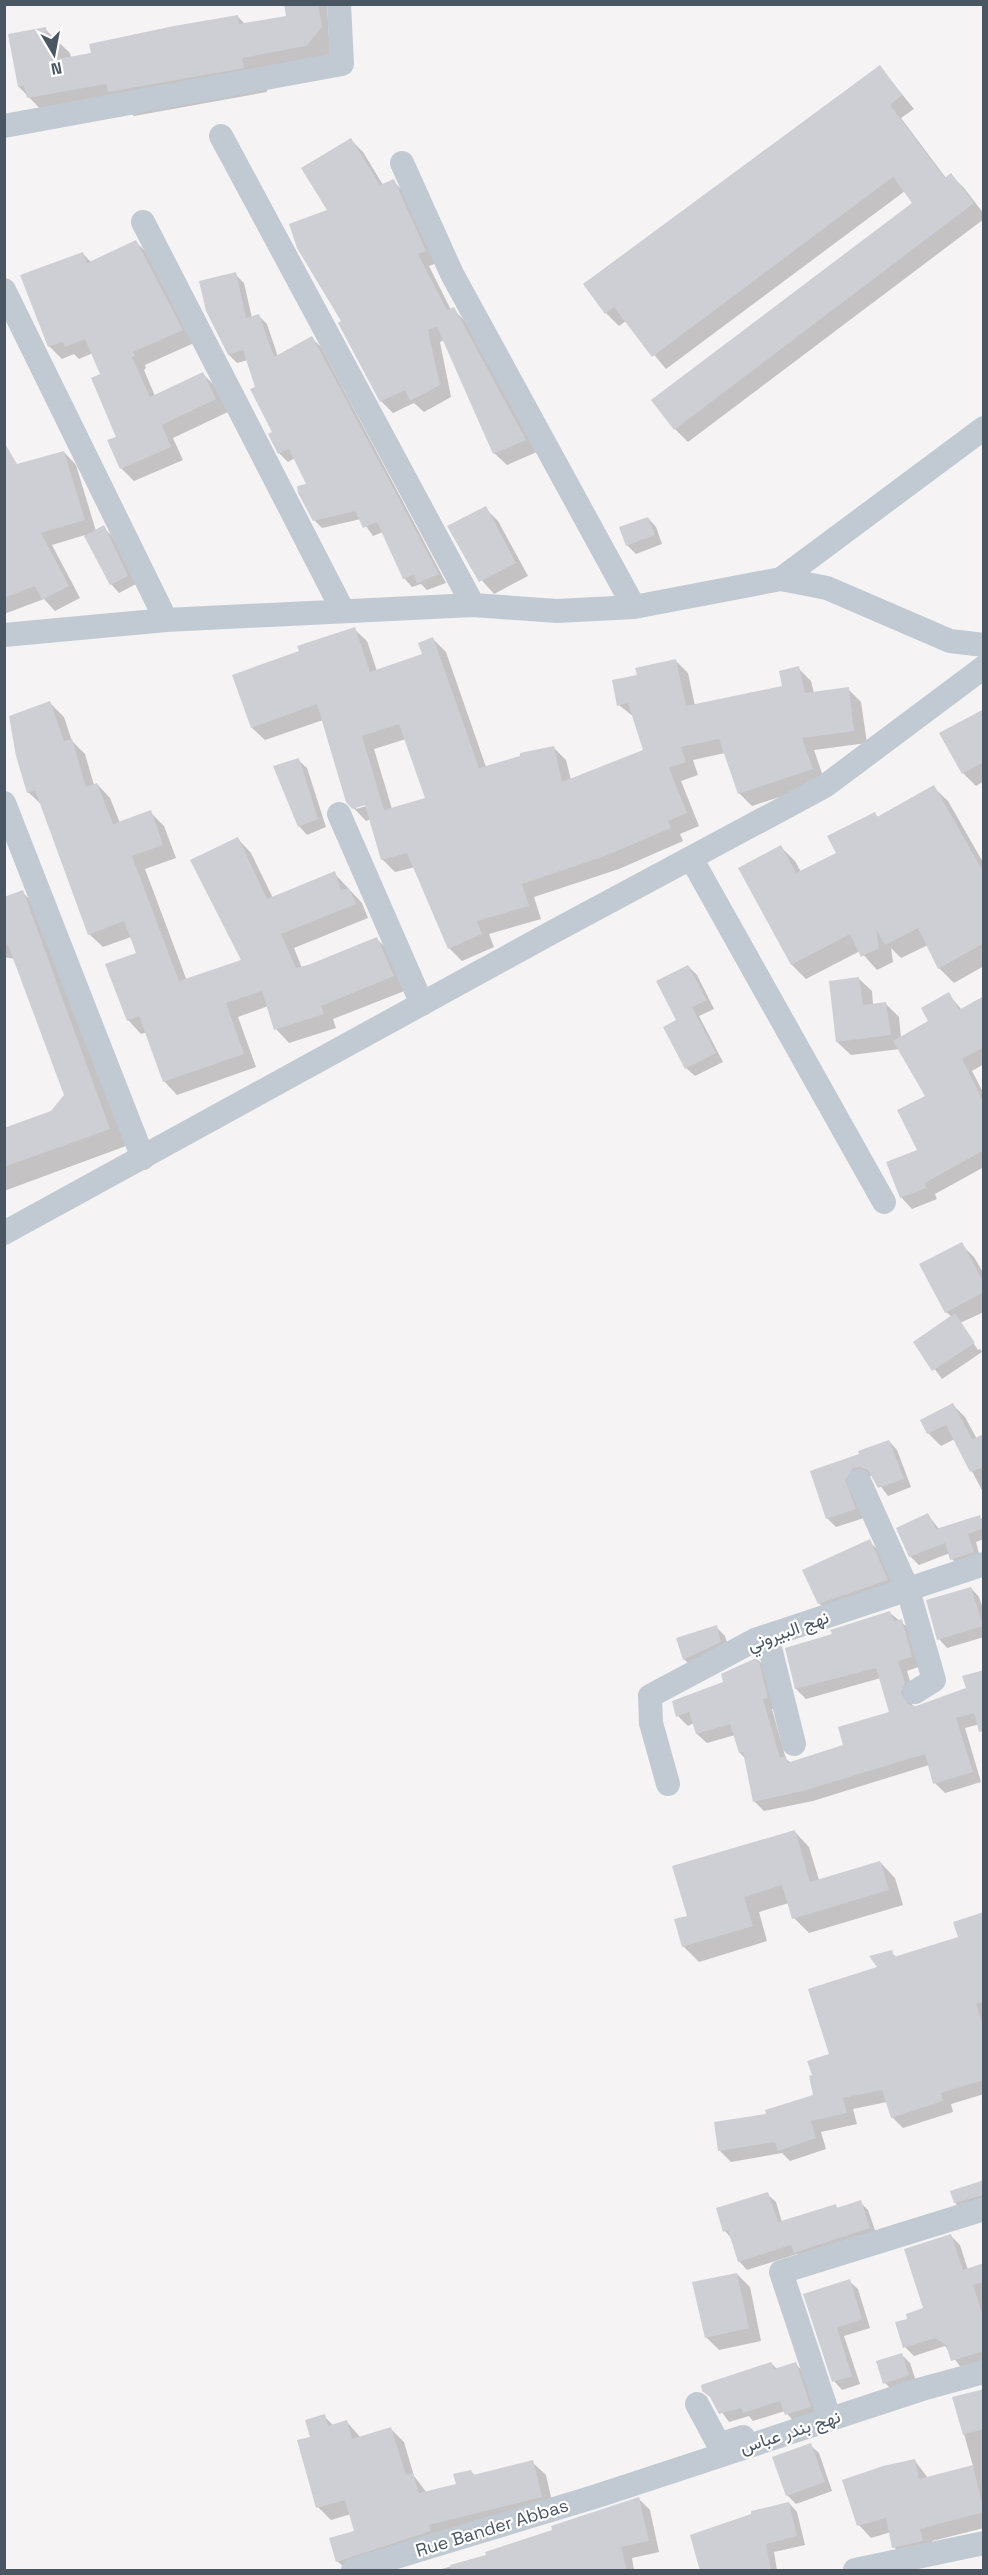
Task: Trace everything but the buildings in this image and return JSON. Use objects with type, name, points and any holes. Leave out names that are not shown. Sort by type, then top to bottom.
[{"type":"street","points":[[4,126],[342,64],[339,4]]},
{"type":"street","points":[[221,136],[473,604]]},
{"type":"street","points":[[402,163],[452,274],[634,607]]},
{"type":"street","points":[[143,222],[343,611]]},
{"type":"street","points":[[4,290],[166,620]]},
{"type":"street","points":[[781,579],[984,428]]},
{"type":"street","points":[[4,634],[166,620],[473,604],[557,611],[634,607],[781,579],[827,588],[950,640],[984,645]]},
{"type":"street","points":[[4,1233],[825,786],[984,667]]},
{"type":"street","points":[[4,803],[15,860],[143,1158]]},
{"type":"street","points":[[339,814],[422,1004]]},
{"type":"street","points":[[691,858],[884,1202]]},
{"type":"street","points":[[859,1481],[908,1590],[934,1680],[915,1692]]},
{"type":"street","name":"نهج البيروني","points":[[668,1784],[651,1723],[650,1696],[755,1640],[984,1564]]},
{"type":"street","points":[[767,1636],[794,1744]]},
{"type":"street","points":[[826,2408],[780,2272],[984,2209]]},
{"type":"street","points":[[697,2404],[719,2445],[984,2354]]},
{"type":"street","name":"نهج بندر عباس","points":[[597,2496],[922,2389],[984,2372]]},
{"type":"street","name":"Rue Bander Abbas","points":[[353,2571],[597,2496]]},
{"type":"street","points":[[855,2571],[984,2542]]}]
